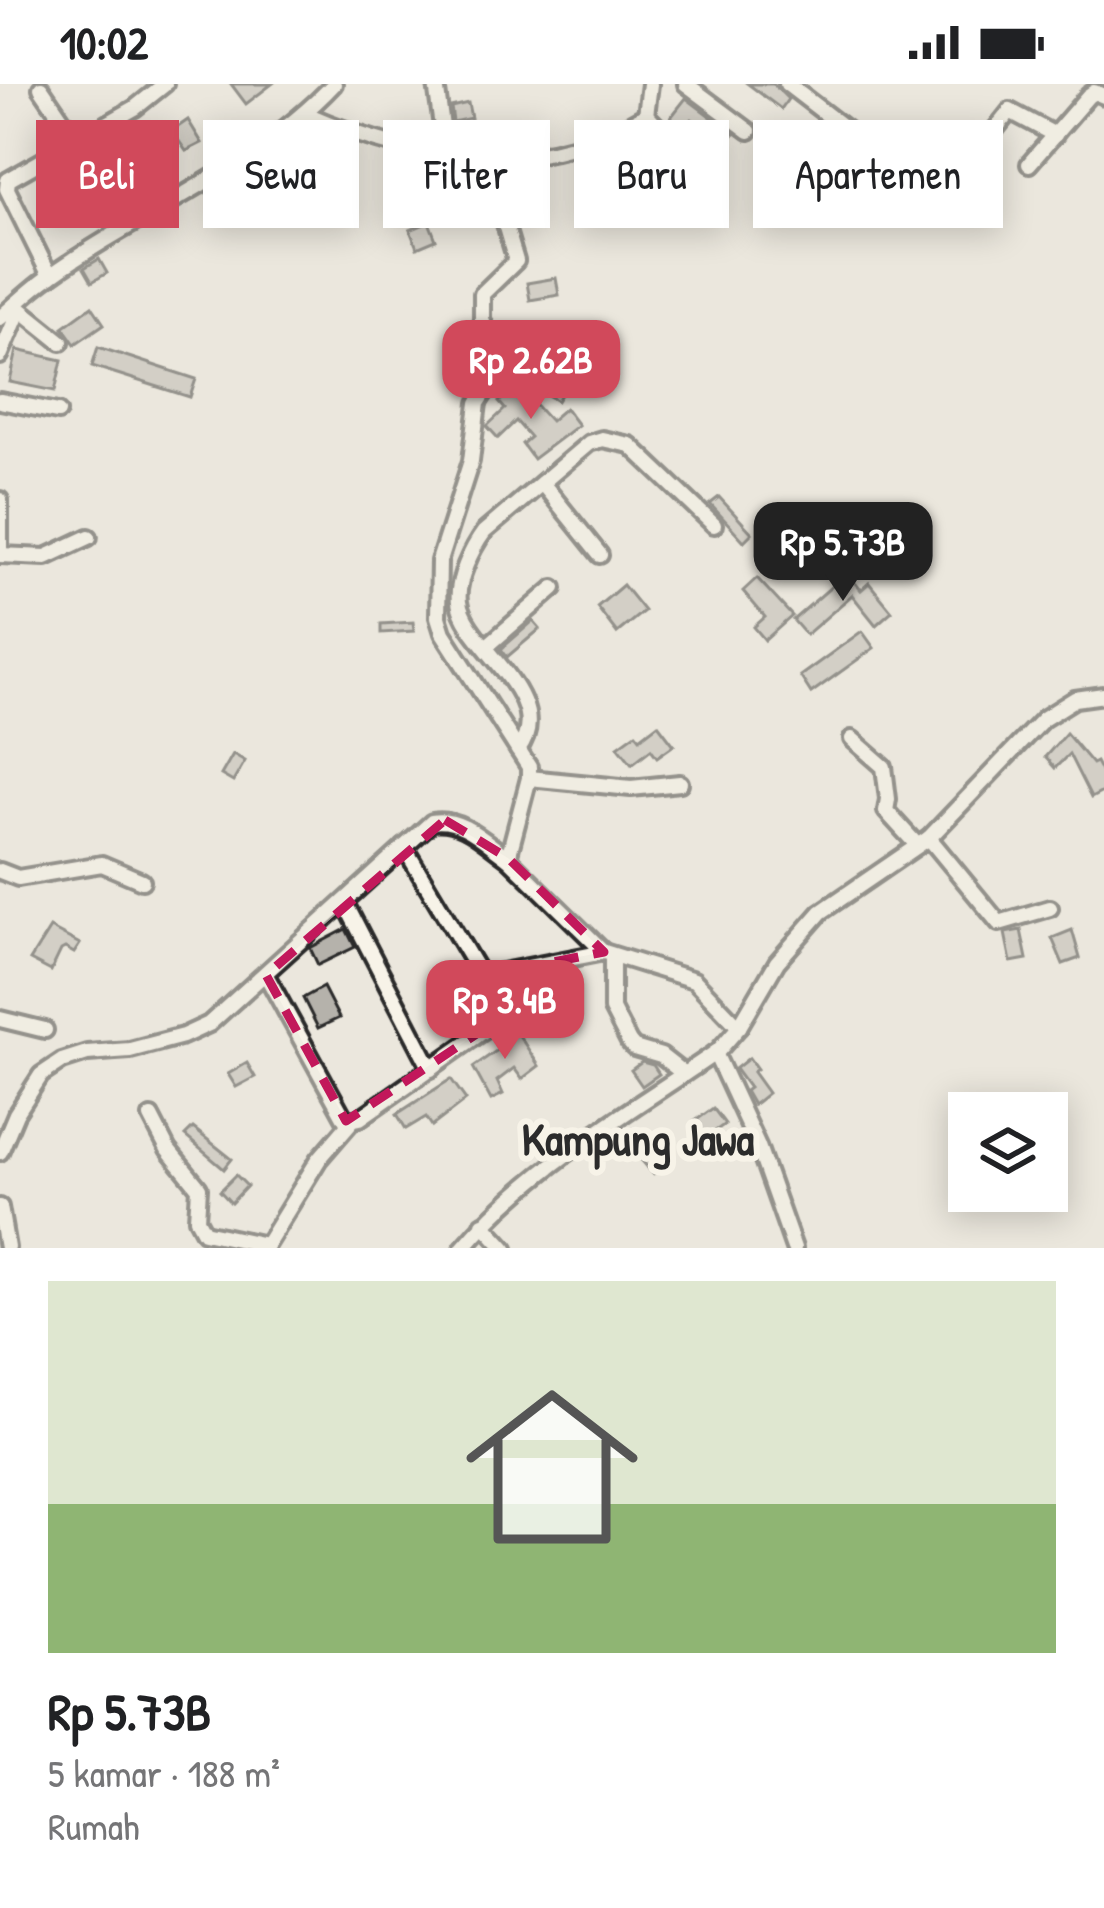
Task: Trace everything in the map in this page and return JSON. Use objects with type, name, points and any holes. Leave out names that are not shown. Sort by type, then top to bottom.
[{"type":"street","points":[[114,120],[165,84]]},
{"type":"street","points":[[179,197],[306,114],[334,84]]},
{"type":"street","points":[[436,84],[441,120]]},
{"type":"street","points":[[646,115],[650,84]]},
{"type":"street","points":[[686,84],[748,131]]},
{"type":"street","points":[[788,84],[834,120]]},
{"type":"street","points":[[40,88],[62,120]]},
{"type":"street","points":[[1029,164],[1088,96],[1094,92],[1104,96]]},
{"type":"street","points":[[1003,120],[1010,111],[1055,135]]},
{"type":"street","points":[[306,114],[383,142]]},
{"type":"street","points":[[637,120],[646,115]]},
{"type":"street","points":[[646,115],[651,120]]},
{"type":"street","points":[[36,166],[6,184],[50,275]]},
{"type":"street","points":[[0,318],[50,275],[131,228]]},
{"type":"street","points":[[506,228],[516,261],[482,294],[482,319],[502,367],[478,403],[471,460],[439,561],[438,617],[443,633],[529,767],[508,858]]},
{"type":"street","points":[[18,307],[61,342]]},
{"type":"street","points":[[0,356],[18,307]]},
{"type":"street","points":[[0,401],[58,412]]},
{"type":"street","points":[[518,750],[526,735],[522,696],[463,616],[459,590],[484,532],[589,443],[602,439],[630,445],[714,525]]},
{"type":"street","points":[[542,483],[600,556]]},
{"type":"street","points":[[0,500],[0,553],[46,557],[89,537]]},
{"type":"street","points":[[487,647],[554,589]]},
{"type":"street","points":[[463,1248],[483,1224],[550,1166],[716,1053],[739,1027],[777,962],[820,912],[923,842],[1043,719],[1076,699],[1104,695]]},
{"type":"street","points":[[852,739],[884,767],[886,811],[923,842],[997,921],[1050,908]]},
{"type":"street","points":[[530,778],[631,788],[680,783]]},
{"type":"street","points":[[0,1152],[40,1075],[62,1061],[130,1050],[196,1031],[266,975],[432,822],[446,820],[508,858],[608,954],[612,1009],[629,1042],[662,1056],[684,1074]]},
{"type":"street","points":[[151,1117],[168,1150],[199,1188],[201,1228],[208,1235],[265,1248],[319,1159],[351,1122],[431,1070],[496,1019],[498,1004],[404,847]]},
{"type":"street","points":[[0,871],[18,878],[96,863],[142,881]]},
{"type":"street","points":[[345,903],[431,1070]]},
{"type":"street","points":[[482,976],[608,954],[694,980],[739,1027]]},
{"type":"street","points":[[266,975],[340,1114],[351,1122]]},
{"type":"street","points":[[0,1019],[45,1030]]},
{"type":"street","points":[[716,1053],[771,1178],[794,1248]]},
{"type":"street","points":[[0,1208],[7,1248]]},
{"type":"street","points":[[483,1224],[505,1248]]},
{"type":"highlighted area","points":[[445,820],[508,858],[604,952],[482,976],[498,1004],[493,1023],[346,1121],[266,975]]},
{"type":"building","points":[[231,84],[272,84],[246,104]]},
{"type":"building","points":[[748,84],[773,84],[788,99],[781,109]]},
{"type":"building","points":[[686,98],[715,120],[692,119],[669,120]]},
{"type":"building","points":[[468,103],[471,118],[453,120],[451,107]]},
{"type":"building","points":[[188,120],[202,143],[186,151],[179,141],[179,126]]},
{"type":"building","points":[[431,228],[436,240],[417,248],[410,230]]},
{"type":"building","points":[[99,259],[107,273],[92,282],[84,268]]},
{"type":"building","points":[[556,278],[559,295],[530,300],[527,283]]},
{"type":"building","points":[[92,306],[104,324],[75,344],[63,327]]},
{"type":"building","points":[[597,333],[614,343],[584,391],[569,381],[557,401],[512,373],[519,355],[538,367],[550,344],[580,360]]},
{"type":"building","points":[[98,347],[196,379],[190,397],[92,366]]},
{"type":"building","points":[[17,350],[62,360],[55,391],[10,382]]},
{"type":"building","points":[[517,385],[550,421],[565,408],[578,425],[533,459],[522,444],[530,437],[516,421],[498,438],[487,426],[505,409],[499,402]]},
{"type":"building","points":[[719,497],[752,533],[744,541],[710,504]]},
{"type":"building","points":[[847,573],[861,590],[869,583],[892,611],[876,625],[852,595],[806,635],[793,620]]},
{"type":"building","points":[[757,578],[792,616],[765,640],[754,627],[765,617],[743,591]]},
{"type":"building","points":[[623,585],[644,611],[617,633],[597,607]]},
{"type":"building","points":[[533,621],[540,629],[507,657],[501,649]]},
{"type":"building","points":[[413,622],[414,631],[381,633],[381,624]]},
{"type":"building","points":[[862,631],[874,648],[811,693],[800,676]]},
{"type":"building","points":[[658,724],[674,745],[657,757],[651,749],[632,764],[618,746]]},
{"type":"building","points":[[1066,733],[1092,764],[1096,762],[1104,777],[1104,791],[1091,798],[1069,754],[1055,768],[1045,757]]},
{"type":"building","points":[[233,754],[245,761],[233,782],[221,775]]},
{"type":"building","points":[[50,928],[80,944],[74,953],[61,950],[51,971],[30,960]]},
{"type":"building","points":[[346,929],[355,947],[318,965],[310,948]]},
{"type":"building","points":[[1021,930],[1027,959],[1011,962],[1005,933]]},
{"type":"building","points":[[1072,930],[1080,958],[1063,964],[1052,938]]},
{"type":"building","points":[[461,971],[470,984],[449,998],[440,986]]},
{"type":"building","points":[[323,987],[339,1018],[318,1028],[303,998]]},
{"type":"building","points":[[511,1023],[539,1066],[522,1079],[514,1068],[497,1081],[503,1094],[491,1100],[473,1067],[502,1047],[495,1036]]},
{"type":"building","points":[[749,1058],[768,1093],[753,1105],[745,1091],[749,1088],[735,1069]]},
{"type":"building","points":[[642,1062],[653,1065],[659,1074],[642,1086],[631,1070]]},
{"type":"building","points":[[247,1063],[255,1077],[236,1087],[228,1074]]},
{"type":"building","points":[[451,1079],[466,1100],[432,1126],[426,1117],[406,1129],[397,1114]]},
{"type":"building","points":[[713,1108],[725,1124],[703,1140],[691,1124]]},
{"type":"building","points":[[193,1128],[232,1159],[224,1169],[185,1136]]},
{"type":"building","points":[[646,1140],[657,1156],[662,1152],[669,1161],[653,1174],[632,1149]]},
{"type":"building","points":[[236,1175],[247,1186],[231,1203],[220,1191]]},
{"type":"district","name":"Kampung Jawa","points":[[638,1138]]}]
